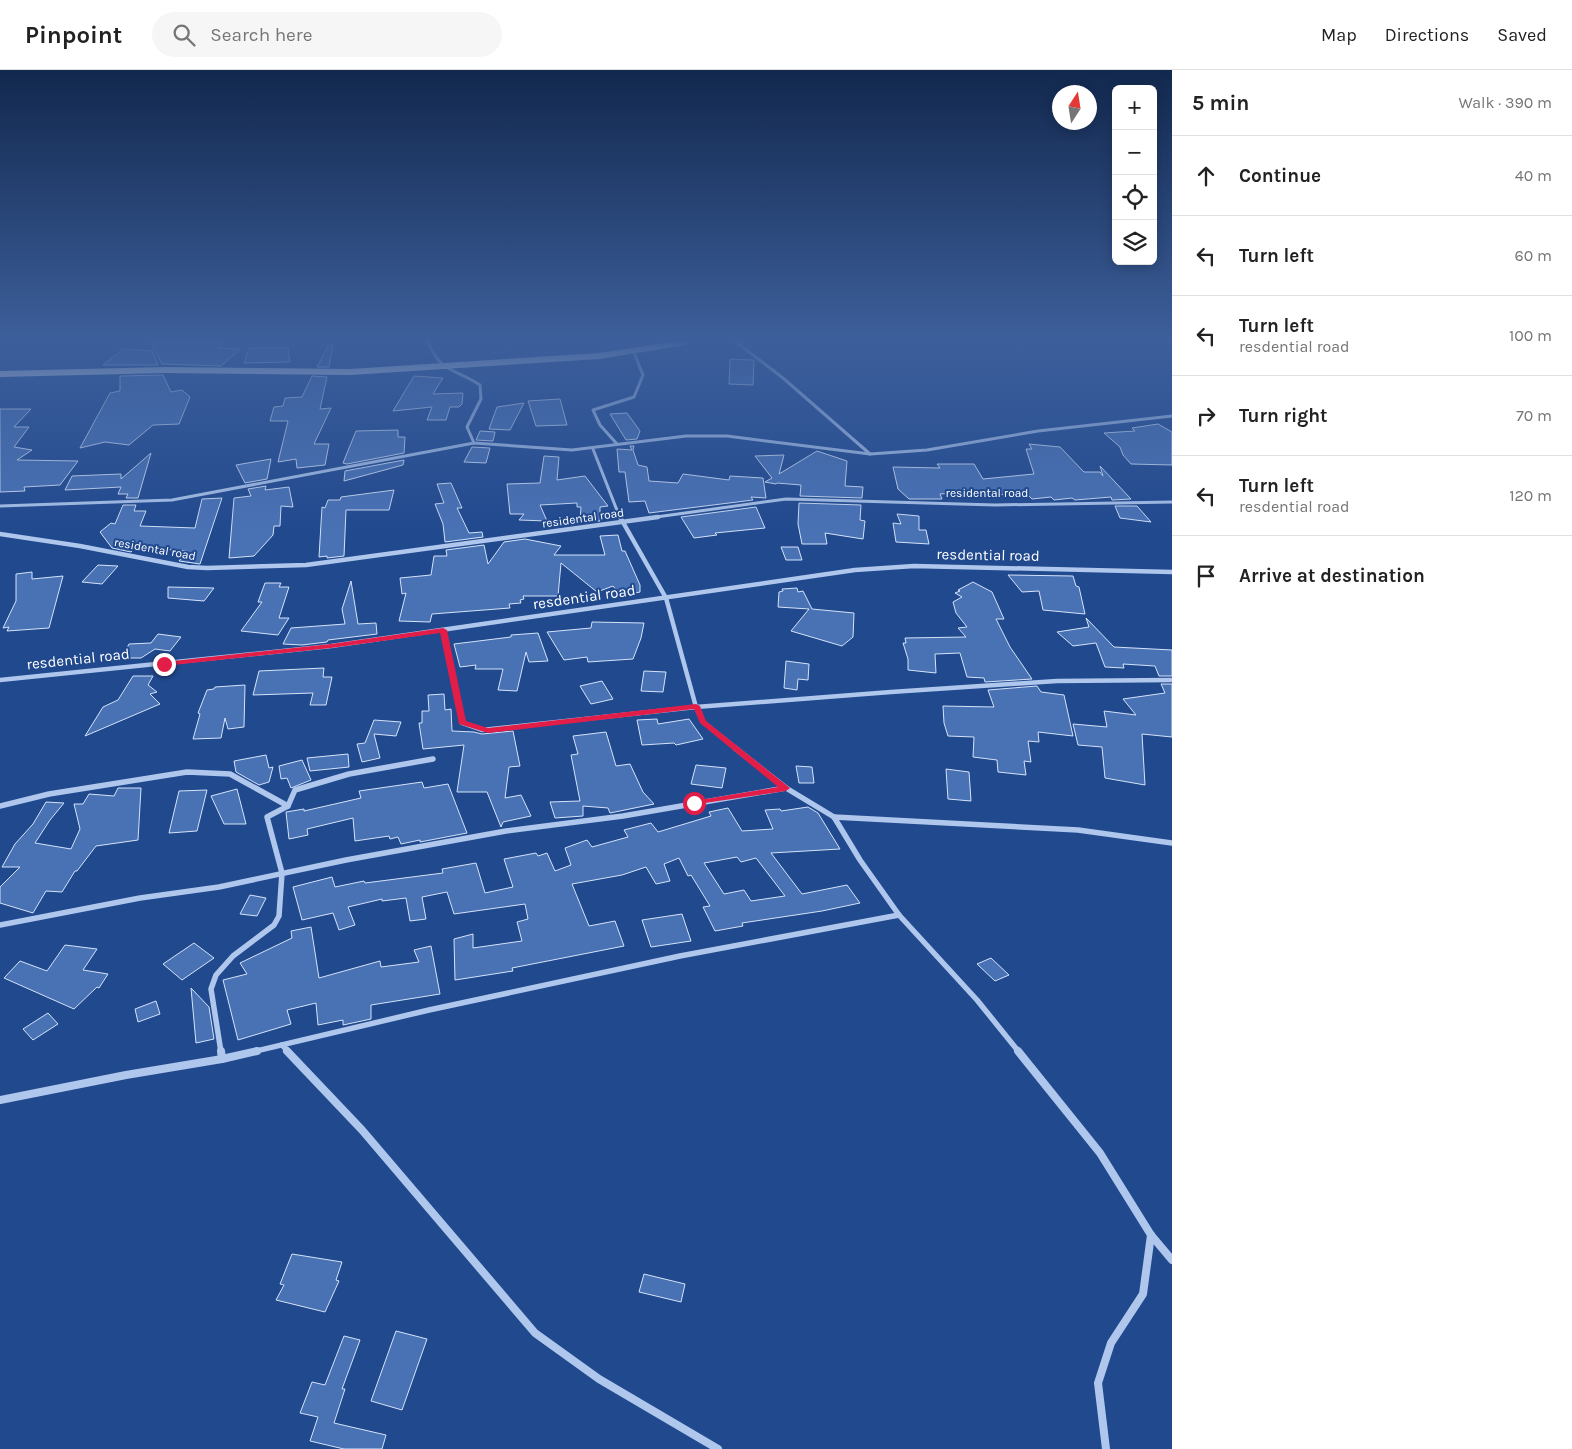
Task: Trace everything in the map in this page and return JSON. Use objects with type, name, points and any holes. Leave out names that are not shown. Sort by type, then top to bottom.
[{"type":"street","points":[[474,443],[467,428],[477,406]]},
{"type":"street","points":[[605,406],[593,410],[600,425],[617,444]]},
{"type":"street","points":[[815,406],[870,454]]},
{"type":"street","points":[[0,506],[172,500],[474,443],[546,449],[593,448],[686,436],[727,436],[870,454],[927,450],[1038,431],[1172,416]]},
{"type":"street","points":[[593,448],[622,522],[666,598],[696,706],[703,722],[786,788],[834,817],[860,860],[899,915],[977,1000],[1100,1153],[1151,1235],[1172,1260]]},
{"type":"street","name":"residental road","points":[[0,534],[80,546],[188,567],[207,568],[341,561],[786,499],[995,505],[1172,502]]},
{"type":"street","name":"resdential road","points":[[0,680],[321,647],[855,570],[914,566],[1172,572]]},
{"type":"street","points":[[443,630],[462,722],[482,730],[696,706],[1057,681],[1172,680]]},
{"type":"street","points":[[222,1059],[211,989],[216,975],[233,956],[274,925],[280,916],[282,873],[268,817],[288,806],[295,790],[349,774],[433,759]]},
{"type":"street","points":[[0,806],[49,794],[196,772],[230,774],[288,806]]},
{"type":"street","points":[[0,925],[140,898],[219,886],[506,831],[623,816],[786,788]]},
{"type":"street","points":[[834,817],[1078,830],[1172,842]]},
{"type":"street","points":[[0,1100],[126,1075],[222,1059],[429,1010],[680,956],[899,915]]},
{"type":"street","points":[[282,1045],[362,1130],[535,1332],[599,1379],[718,1449]]},
{"type":"street","points":[[1106,1449],[1098,1384],[1111,1343],[1143,1294],[1151,1235]]},
{"type":"building","points":[[103,406],[186,406],[179,424],[153,425],[129,445],[105,442],[80,448]]},
{"type":"building","points":[[396,406],[460,406],[450,407],[446,420],[427,420],[432,407],[393,411]]},
{"type":"building","points":[[522,406],[510,430],[489,429],[497,407]]},
{"type":"building","points":[[530,406],[562,406],[567,425],[536,426]]},
{"type":"building","points":[[274,407],[331,408],[314,444],[329,444],[325,465],[297,468],[296,459],[278,462],[288,421],[270,421]]},
{"type":"building","points":[[0,409],[31,409],[14,427],[29,427],[14,447],[32,450],[17,460],[78,461],[60,485],[24,487],[25,491],[0,492]]},
{"type":"building","points":[[627,413],[640,431],[637,439],[626,440],[610,414]]},
{"type":"building","points":[[1158,424],[1172,432],[1172,465],[1131,464],[1123,455],[1120,447],[1104,433],[1135,431],[1132,428]]},
{"type":"building","points":[[398,430],[398,437],[405,437],[404,453],[347,464],[343,463],[356,431]]},
{"type":"building","points":[[480,431],[495,432],[493,441],[476,440]]},
{"type":"building","points":[[1029,444],[1060,447],[1084,472],[1100,472],[1103,476],[1100,466],[1131,499],[1112,500],[1111,497],[1054,500],[1051,497],[1032,499],[1026,493],[978,497],[967,492],[940,494],[942,499],[909,499],[898,489],[893,467],[940,468],[937,464],[974,464],[983,479],[1034,474],[1026,449],[1032,449]]},
{"type":"building","points":[[630,446],[634,446],[633,450],[638,465],[647,467],[649,481],[678,483],[683,474],[729,480],[730,476],[763,478],[766,498],[751,497],[753,500],[649,513],[645,501],[629,502],[625,472],[619,472],[617,449],[632,450]]},
{"type":"building","points":[[472,447],[490,448],[486,463],[464,462]]},
{"type":"building","points":[[817,451],[847,461],[845,486],[863,487],[862,498],[800,496],[801,485],[765,482],[772,478],[755,456],[784,455],[779,474]]},
{"type":"building","points":[[151,453],[138,498],[126,498],[128,494],[118,494],[121,487],[65,490],[72,476],[121,474],[121,479]]},
{"type":"building","points":[[544,456],[559,457],[557,480],[585,476],[608,506],[600,507],[600,521],[580,521],[581,507],[577,507],[577,503],[540,505],[547,521],[519,520],[524,514],[510,514],[507,484],[540,483]]},
{"type":"building","points":[[271,459],[267,479],[245,483],[236,465]]},
{"type":"building","points":[[404,460],[403,465],[344,481],[345,471]]},
{"type":"building","points":[[451,483],[462,508],[457,508],[469,533],[482,532],[483,537],[445,542],[443,524],[435,504],[444,503],[437,484]]},
{"type":"building","points":[[266,486],[265,490],[289,487],[293,507],[281,506],[280,526],[274,526],[273,535],[254,556],[229,558],[234,498],[251,496],[248,489]]},
{"type":"building","points":[[394,490],[389,510],[346,510],[344,556],[319,557],[322,507],[325,508],[328,500],[340,500],[341,497]]},
{"type":"building","points":[[222,498],[200,564],[179,561],[187,551],[136,547],[131,552],[112,548],[100,532],[111,523],[115,524],[123,505],[136,505],[134,511],[146,511],[140,526],[195,528],[202,499]]},
{"type":"building","points":[[799,503],[861,505],[860,520],[865,521],[863,539],[825,533],[827,544],[802,544],[798,524]]},
{"type":"building","points":[[1115,506],[1137,506],[1151,522],[1120,518]]},
{"type":"building","points":[[756,507],[765,528],[715,533],[717,535],[694,538],[681,517]]},
{"type":"building","points":[[897,514],[919,516],[919,530],[926,530],[929,544],[896,542],[893,523],[901,524]]},
{"type":"building","points":[[618,535],[622,551],[625,551],[640,585],[640,592],[621,596],[613,586],[597,592],[561,563],[558,596],[523,596],[524,599],[520,600],[521,603],[509,604],[510,608],[432,614],[430,622],[399,621],[406,593],[402,594],[400,578],[431,575],[434,556],[447,556],[446,550],[484,545],[488,564],[504,542],[525,539],[561,546],[554,555],[605,555],[600,536]]},
{"type":"building","points":[[781,547],[798,547],[802,560],[786,560]]},
{"type":"building","points":[[98,565],[118,566],[102,584],[82,582]]},
{"type":"building","points":[[32,572],[32,579],[63,576],[49,628],[7,631],[9,627],[3,628],[16,601],[16,574]]},
{"type":"building","points":[[1008,575],[1073,576],[1076,586],[1079,587],[1085,614],[1043,610],[1039,591],[1022,592]]},
{"type":"building","points":[[351,581],[358,624],[376,623],[377,634],[302,645],[283,644],[291,628],[345,624],[342,609]]},
{"type":"building","points":[[973,582],[992,592],[1004,619],[996,619],[1010,647],[1032,679],[985,682],[984,678],[967,677],[960,653],[935,654],[936,673],[908,670],[908,659],[903,643],[906,643],[905,638],[966,637],[958,628],[967,627],[956,613],[953,602],[962,597],[955,593],[960,591],[958,590]]},
{"type":"building","points":[[265,583],[281,583],[279,587],[289,587],[279,618],[289,618],[278,635],[241,631],[262,602],[258,602]]},
{"type":"building","points":[[168,587],[214,588],[204,601],[168,598]]},
{"type":"building","points":[[797,588],[798,592],[803,591],[812,609],[854,613],[853,637],[842,646],[791,631],[809,609],[778,607],[779,592],[783,591],[782,589]]},
{"type":"building","points":[[1086,618],[1114,647],[1172,650],[1172,676],[1159,676],[1155,666],[1123,664],[1124,668],[1105,667],[1096,643],[1073,646],[1057,632],[1089,627]]},
{"type":"building","points":[[592,622],[644,623],[641,638],[633,659],[588,662],[587,657],[564,660],[547,632],[591,628]]},
{"type":"building","points":[[538,633],[548,661],[529,662],[526,652],[517,691],[498,690],[503,669],[475,669],[476,665],[460,667],[454,644],[511,637],[511,635]]},
{"type":"building","points":[[158,634],[181,637],[170,651],[155,649],[141,658],[122,658],[129,644],[151,643]]},
{"type":"building","points":[[786,661],[809,664],[808,680],[798,679],[797,690],[784,688]]},
{"type":"building","points":[[324,668],[323,677],[332,677],[326,705],[310,705],[313,693],[253,695],[259,671]]},
{"type":"building","points":[[644,671],[666,672],[663,692],[641,691]]},
{"type":"building","points":[[133,676],[153,676],[148,685],[157,692],[150,694],[160,704],[85,736],[103,707],[118,700]]},
{"type":"building","points":[[602,681],[613,699],[591,704],[580,686]]},
{"type":"building","points":[[1161,684],[1172,684],[1172,737],[1142,734],[1145,785],[1105,778],[1102,747],[1078,745],[1073,724],[1107,727],[1104,711],[1136,715],[1123,699],[1165,693]]},
{"type":"building","points":[[245,685],[244,727],[228,729],[225,718],[221,738],[193,739],[200,714],[198,713],[207,690],[214,689],[215,687]]},
{"type":"building","points":[[1037,686],[1041,692],[1064,695],[1073,736],[1038,732],[1039,742],[1028,741],[1031,762],[1024,761],[1026,775],[998,772],[997,760],[973,757],[974,737],[948,736],[944,723],[943,706],[994,707],[988,690]]},
{"type":"building","points":[[444,694],[445,710],[451,709],[452,731],[482,734],[513,731],[520,766],[509,767],[505,798],[521,795],[531,816],[503,822],[501,827],[487,792],[457,792],[464,745],[423,749],[419,723],[422,723],[422,711],[429,711],[428,695]]},
{"type":"building","points":[[657,719],[658,724],[689,719],[703,739],[676,745],[674,743],[642,745],[637,720]]},
{"type":"building","points":[[374,720],[401,722],[396,736],[374,734],[380,758],[362,762],[357,744],[365,743]]},
{"type":"building","points":[[606,732],[616,766],[630,764],[643,792],[654,804],[610,813],[608,808],[583,806],[583,816],[555,818],[550,802],[580,801],[571,755],[578,754],[573,736]]},
{"type":"building","points":[[348,754],[349,767],[310,771],[307,758]]},
{"type":"building","points":[[266,755],[269,768],[273,767],[269,782],[259,785],[236,772],[234,761]]},
{"type":"building","points":[[302,760],[311,780],[291,788],[287,778],[281,779],[279,766]]},
{"type":"building","points":[[696,765],[726,768],[722,788],[691,784]]},
{"type":"building","points":[[796,766],[812,767],[814,783],[799,783]]},
{"type":"building","points":[[946,769],[969,772],[971,801],[948,799]]},
{"type":"building","points":[[422,782],[424,788],[448,784],[467,833],[401,844],[398,837],[390,839],[389,836],[355,841],[353,818],[307,829],[308,835],[289,839],[286,812],[304,809],[304,811],[361,798],[359,791]]},
{"type":"building","points":[[118,788],[141,788],[138,840],[96,846],[77,871],[75,871],[62,892],[46,891],[33,913],[0,903],[0,887],[20,867],[2,867],[15,844],[33,824],[46,802],[64,803],[35,843],[71,849],[80,829],[74,804],[83,804],[89,794],[114,796]]},
{"type":"building","points":[[237,789],[246,824],[224,824],[211,796]]},
{"type":"building","points":[[207,790],[197,831],[169,833],[179,791]]},
{"type":"building","points":[[808,807],[818,813],[840,849],[771,853],[802,894],[847,885],[860,903],[822,911],[742,923],[743,926],[715,931],[703,907],[710,906],[691,875],[688,876],[679,858],[664,864],[670,881],[656,884],[646,867],[622,875],[572,884],[589,926],[615,921],[624,946],[512,968],[513,971],[455,980],[454,939],[473,934],[473,948],[522,941],[517,922],[528,919],[525,904],[454,914],[447,892],[422,897],[426,919],[410,921],[406,898],[382,901],[382,899],[348,907],[355,925],[339,930],[333,913],[302,920],[293,887],[332,877],[335,887],[364,881],[365,883],[443,873],[442,869],[476,863],[485,893],[513,887],[504,859],[536,853],[538,856],[547,853],[555,871],[571,865],[565,848],[587,840],[592,847],[628,837],[624,830],[651,823],[658,832],[711,816],[709,812],[728,808],[742,831],[773,829],[765,810],[780,809],[781,811]],"holes":[[[737,857],[741,862],[756,858],[785,896],[751,901],[744,890],[724,894],[704,863]]]},
{"type":"building","points":[[250,895],[266,898],[257,916],[240,914]]},
{"type":"building","points":[[682,914],[691,941],[651,947],[642,920]]},
{"type":"building","points":[[311,927],[319,978],[380,961],[381,967],[419,962],[414,950],[431,946],[440,994],[371,1005],[371,1019],[343,1025],[343,1020],[318,1025],[316,1003],[287,1010],[291,1024],[238,1040],[223,980],[247,974],[240,963],[292,938],[291,931]]},
{"type":"building","points":[[194,943],[214,958],[182,980],[163,964]]},
{"type":"building","points":[[65,945],[97,949],[83,970],[108,974],[99,988],[97,987],[74,1009],[4,978],[20,961],[47,971]]},
{"type":"building","points":[[991,958],[1009,975],[995,981],[977,964]]},
{"type":"building","points":[[191,988],[209,1007],[214,1039],[196,1043]]},
{"type":"building","points":[[156,1001],[160,1014],[138,1022],[135,1009]]},
{"type":"building","points":[[48,1013],[58,1024],[33,1040],[23,1029]]},
{"type":"building","points":[[292,1254],[342,1262],[336,1280],[339,1281],[325,1312],[276,1300],[284,1285],[280,1284]]},
{"type":"building","points":[[644,1274],[685,1284],[681,1302],[639,1292]]},
{"type":"building","points":[[396,1331],[427,1339],[402,1410],[371,1401]]},
{"type":"building","points":[[344,1336],[360,1340],[342,1389],[345,1389],[334,1423],[386,1435],[382,1449],[344,1449],[310,1441],[318,1417],[300,1413],[312,1382],[325,1385]]},
{"type":"route","points":[[164,664],[331,646],[443,630],[462,722],[488,731],[696,706],[703,722],[786,788],[694,803]]}]
